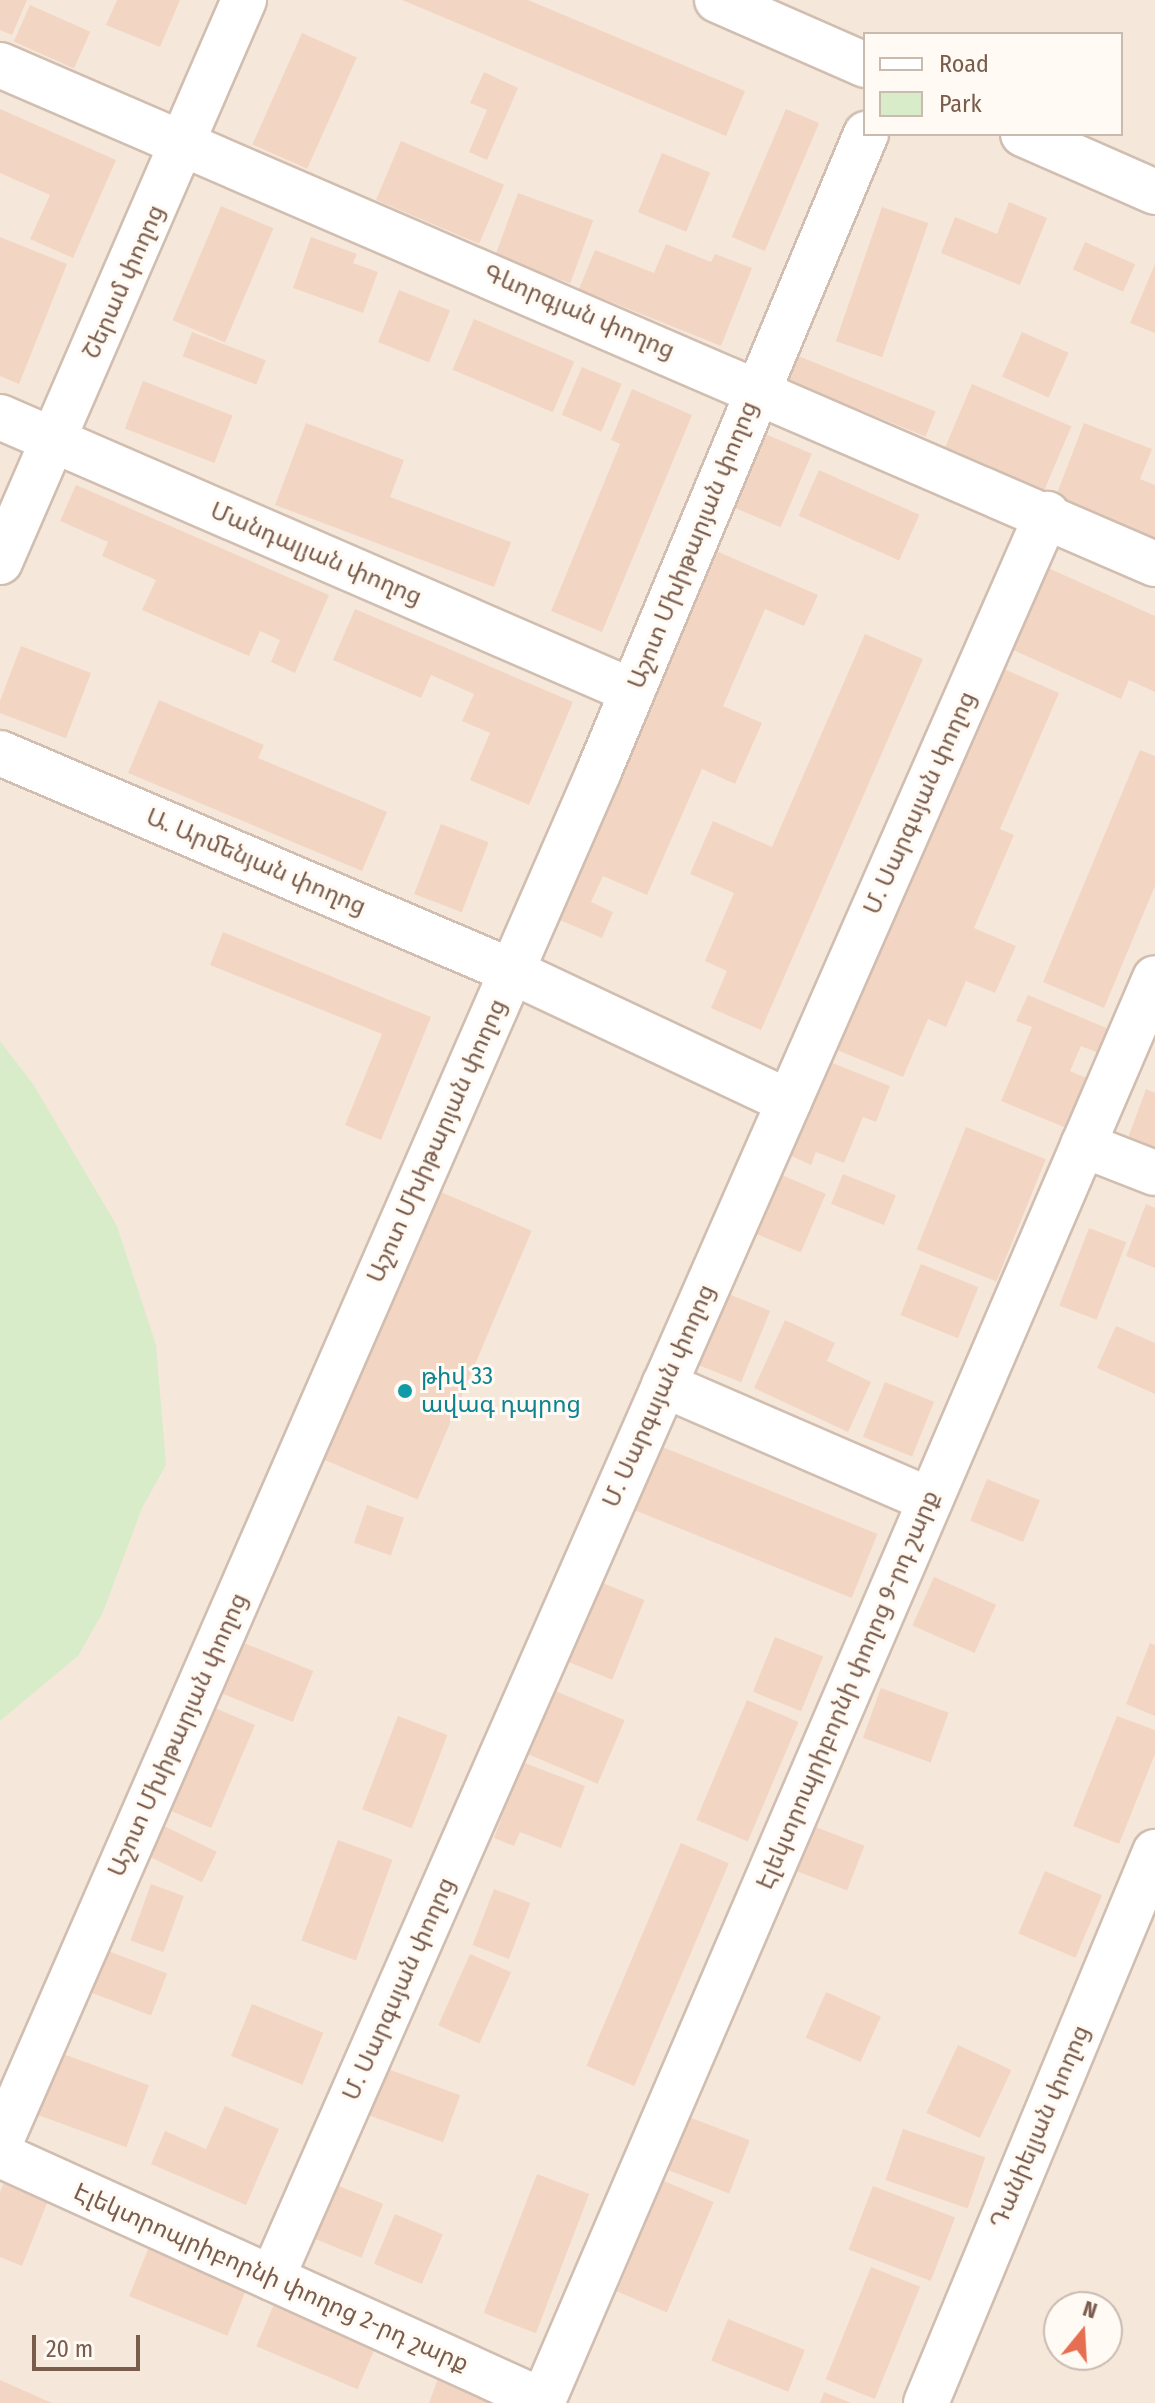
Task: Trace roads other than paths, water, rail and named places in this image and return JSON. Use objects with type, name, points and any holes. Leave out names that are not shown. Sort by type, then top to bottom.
[{"type":"street","name":"Շերամ փողոց","points":[[0,562],[185,144],[244,0]]},
{"type":"street","points":[[717,0],[787,14],[863,64]]},
{"type":"street","name":"Գևորգյան փողոց","points":[[0,65],[758,388],[1155,564]]},
{"type":"street","name":"Աշոտ Մխիթարյան փողոց","points":[[0,2143],[632,691],[865,136]]},
{"type":"street","points":[[1028,136],[1155,192]]},
{"type":"street","name":"Մանդալյան փողոց","points":[[0,417],[632,691]]},
{"type":"street","name":"Մ. Սարգսյան փողոց","points":[[272,2278],[1047,514]]},
{"type":"street","name":"Ա. Արմենյան փողոց","points":[[0,753],[511,971],[789,1102]]},
{"type":"street","name":"Էլեկտրոպրիբորնի փողոց 9-րդ շարք","points":[[542,2402],[1155,978]]},
{"type":"street","points":[[1083,1145],[1155,1173]]},
{"type":"street","points":[[664,1385],[930,1500]]},
{"type":"street","name":"Դանիելյան փողոց","points":[[926,2403],[1155,1852]]},
{"type":"street","name":"Էլեկտրոպրիբորնի փողոց 2-րդ շարք","points":[[0,2155],[542,2402]]},
{"type":"place","name":"թիվ 33 ավագ դպրոց","points":[[405,1391]]}]
